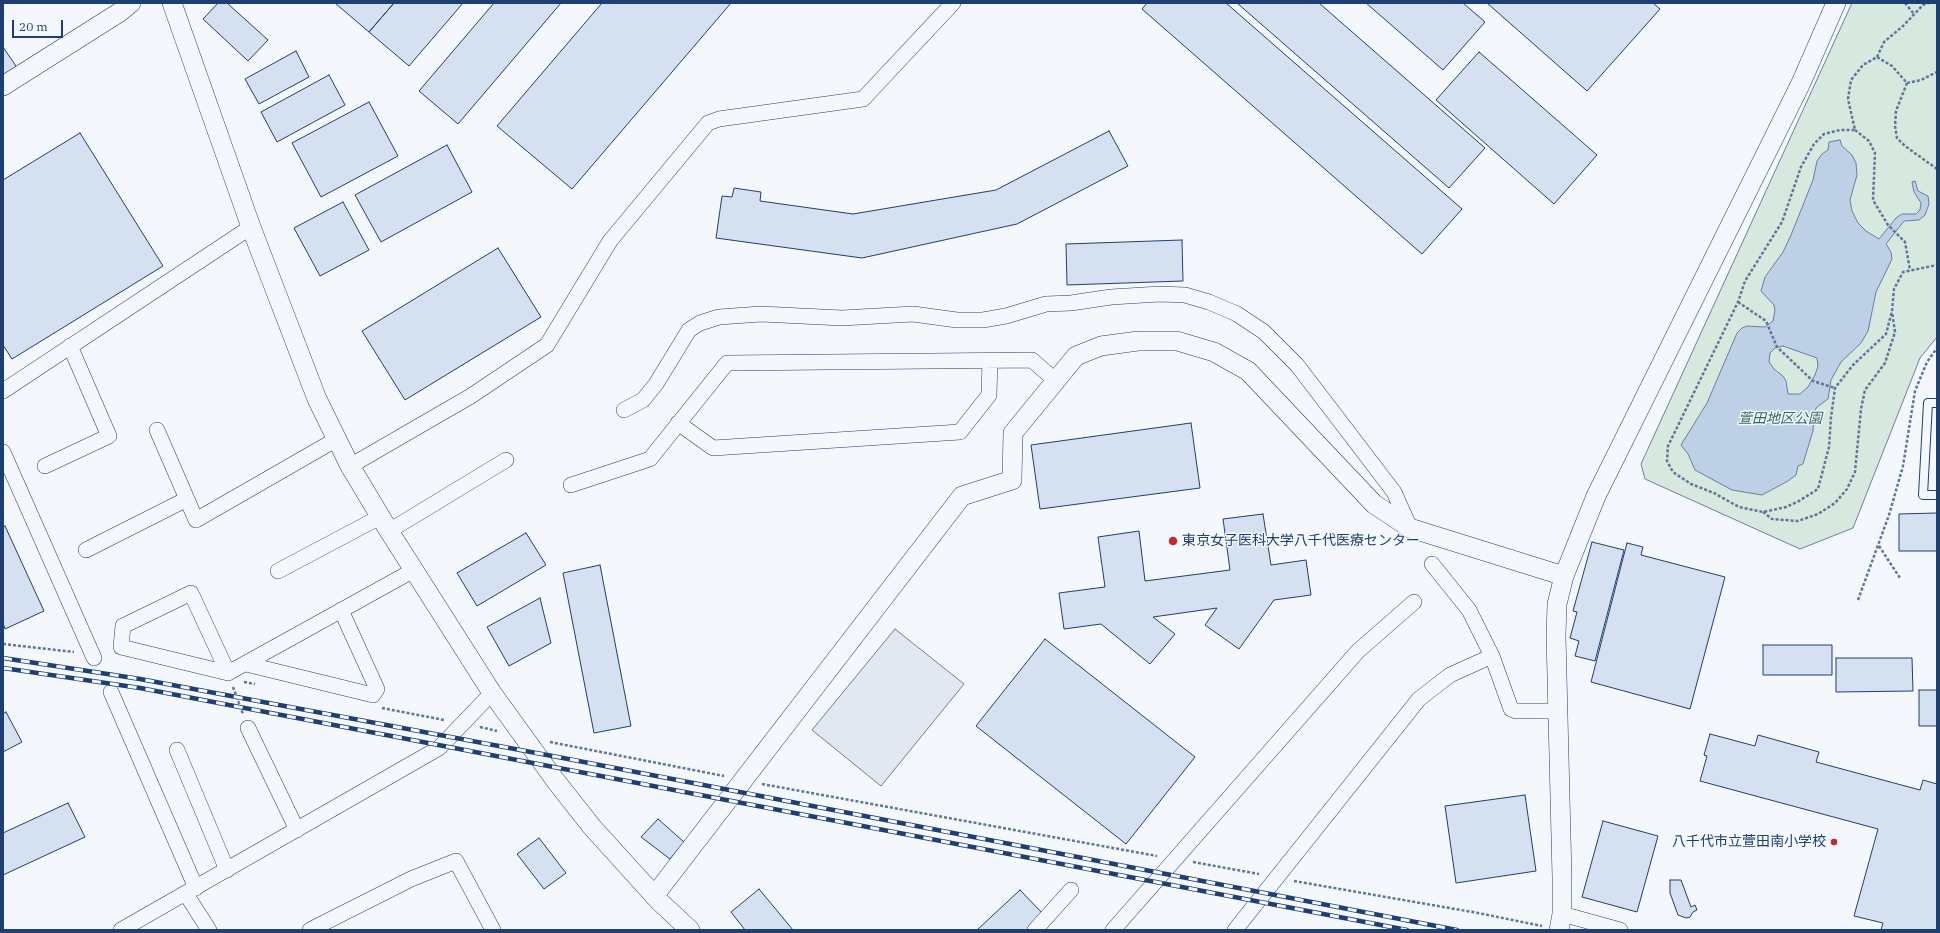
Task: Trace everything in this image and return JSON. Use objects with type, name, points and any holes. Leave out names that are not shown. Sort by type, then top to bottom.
[{"type":"street","points":[[3,86],[114,16],[131,3]]},
{"type":"street","points":[[172,3],[250,227],[317,399],[350,466],[384,524],[492,692],[554,780],[592,828],[654,896],[690,930]]},
{"type":"street","points":[[350,466],[472,396],[547,345],[610,241],[708,123],[719,119],[863,99],[953,3]]},
{"type":"street","points":[[1620,930],[1560,925],[1557,604],[1564,576],[1596,496],[1801,83],[1836,3]]},
{"type":"street","points":[[3,391],[250,227]]},
{"type":"street","points":[[624,410],[643,400],[656,384],[689,330],[700,323],[719,317],[761,314],[842,318],[913,314],[957,320],[983,320],[1006,316],[1046,304],[1071,303],[1111,297],[1160,294],[1186,295],[1209,302],[1237,314],[1264,332],[1297,365],[1394,492],[1410,528]]},
{"type":"street","points":[[654,896],[962,496],[1012,480],[1013,433],[1076,356],[1101,346],[1138,341],[1178,341],[1214,352],[1248,371],[1374,504],[1410,528],[1564,576]]},
{"type":"street","points":[[45,466],[109,436],[70,346]]},
{"type":"street","points":[[678,424],[713,448],[960,432],[989,395],[990,360]]},
{"type":"street","points":[[571,485],[650,459],[727,363],[1032,360],[1056,381]]},
{"type":"street","points":[[157,430],[196,520],[337,439]]},
{"type":"street","points":[[3,452],[94,658]]},
{"type":"street","points":[[278,571],[384,524],[506,460]]},
{"type":"street","points":[[86,550],[187,499]]},
{"type":"street","points":[[1432,564],[1469,610],[1492,656],[1511,709],[1516,711],[1557,711]]},
{"type":"street","points":[[228,674],[192,593],[123,626],[122,647],[228,674],[414,570]]},
{"type":"street","points":[[1114,930],[1358,651],[1414,602]]},
{"type":"street","points":[[246,664],[373,695],[377,689],[341,610]]},
{"type":"street","points":[[1235,930],[1419,699],[1450,675],[1492,656]]},
{"type":"street","points":[[111,692],[191,891],[210,930]]},
{"type":"street","points":[[121,930],[439,748],[492,692]]},
{"type":"street","points":[[248,728],[297,830]]},
{"type":"street","points":[[177,750],[227,870]]},
{"type":"street","points":[[310,930],[411,879],[456,861],[493,930]]},
{"type":"street","points":[[1035,930],[1071,890]]},
{"type":"lane","points":[[1937,403],[1928,403],[1923,495],[1937,495]]},
{"type":"path","points":[[1905,3],[1914,14]]},
{"type":"path","points":[[1855,130],[1848,99],[1851,80],[1863,66],[1877,56],[1884,42],[1903,26],[1922,5],[1929,3]]},
{"type":"path","points":[[1877,56],[1892,66],[1907,83]]},
{"type":"path","points":[[1907,83],[1921,80],[1937,72]]},
{"type":"path","points":[[1907,83],[1904,95],[1896,111],[1895,126],[1897,138],[1905,146],[1937,169]]},
{"type":"path","points":[[1910,270],[1905,242],[1888,225],[1873,200],[1875,182],[1875,153],[1869,141],[1855,130],[1840,130],[1824,134],[1814,144],[1801,167],[1782,222],[1745,281],[1738,302],[1673,432],[1668,446],[1667,460],[1673,472],[1691,484],[1714,493],[1739,507],[1763,512],[1786,507],[1799,502],[1818,489],[1829,447],[1835,388],[1853,365],[1886,334],[1892,311],[1894,289],[1903,272],[1937,265]]},
{"type":"path","points":[[1738,302],[1766,321],[1777,347],[1813,381],[1835,388]]},
{"type":"path","points":[[1763,512],[1772,519],[1798,521],[1818,514],[1835,503],[1847,489],[1855,472],[1865,390],[1885,363],[1895,332],[1892,311]]},
{"type":"path","points":[[1858,600],[1889,515],[1903,466],[1914,391],[1927,362],[1937,348]]},
{"type":"path","points":[[1878,545],[1900,578]]},
{"type":"path","points":[[228,674],[248,728]]},
{"type":"path","points":[[1478,912],[1560,925]]},
{"type":"green space","name":"萱田地区公園","points":[[1852,3],[1937,3],[1937,337],[1920,358],[1853,528],[1800,549],[1645,479],[1641,464]]},
{"type":"shaded area","points":[[895,629],[964,684],[881,786],[812,730]]},
{"type":"water","points":[[1840,140],[1842,146],[1852,155],[1856,163],[1857,175],[1850,200],[1852,211],[1858,223],[1866,231],[1879,239],[1896,218],[1902,214],[1916,214],[1920,210],[1921,203],[1914,192],[1912,182],[1915,181],[1918,191],[1928,196],[1929,204],[1925,215],[1919,220],[1904,221],[1886,244],[1891,252],[1892,259],[1876,292],[1868,331],[1861,343],[1841,362],[1831,380],[1828,399],[1817,407],[1814,412],[1813,431],[1803,464],[1798,466],[1796,475],[1762,495],[1732,490],[1695,470],[1688,454],[1681,445],[1707,403],[1737,333],[1742,328],[1747,326],[1765,327],[1773,321],[1775,310],[1774,305],[1761,291],[1765,277],[1783,252],[1813,180],[1817,161],[1822,154],[1828,150],[1829,142]],"holes":[[[1783,346],[1817,358],[1818,366],[1815,375],[1808,387],[1800,394],[1788,394],[1786,381],[1769,362],[1770,353],[1775,348]]]},
{"type":"building","points":[[218,3],[227,3],[268,40],[248,61],[203,19]]},
{"type":"building","points":[[335,3],[394,3],[369,32]]},
{"type":"building","points":[[394,3],[463,3],[409,66],[369,32]]},
{"type":"building","points":[[494,3],[561,3],[458,124],[419,91]]},
{"type":"building","points":[[602,3],[731,3],[572,189],[497,126]]},
{"type":"building","points":[[1147,3],[1226,3],[1462,209],[1422,254],[1142,9]]},
{"type":"building","points":[[1237,3],[1319,3],[1485,148],[1449,188]]},
{"type":"building","points":[[1366,3],[1463,3],[1485,22],[1443,70]]},
{"type":"building","points":[[1487,3],[1653,3],[1660,9],[1587,91]]},
{"type":"building","points":[[3,47],[18,69],[3,79]]},
{"type":"building","points":[[296,51],[309,77],[259,104],[245,79]]},
{"type":"building","points":[[1479,52],[1597,155],[1554,204],[1436,100]]},
{"type":"building","points":[[329,75],[345,105],[277,142],[261,112]]},
{"type":"building","points":[[369,102],[398,156],[321,197],[292,143]]},
{"type":"building","points":[[1109,131],[1128,166],[1017,224],[862,258],[716,238],[722,196],[732,197],[734,188],[761,192],[760,201],[853,214],[996,190]]},
{"type":"building","points":[[80,133],[163,266],[12,359],[3,345],[3,180]]},
{"type":"building","points":[[447,145],[472,192],[381,242],[355,195]]},
{"type":"building","points":[[343,202],[369,250],[320,276],[294,228]]},
{"type":"building","points":[[1182,240],[1183,281],[1067,285],[1066,244]]},
{"type":"building","points":[[498,248],[541,317],[405,400],[362,331]]},
{"type":"building","points":[[1191,423],[1200,488],[1040,509],[1031,445]]},
{"type":"building","points":[[1937,513],[1937,551],[1899,551],[1899,514]]},
{"type":"building","points":[[1263,514],[1271,565],[1306,560],[1311,595],[1274,600],[1239,649],[1205,625],[1217,608],[1153,617],[1175,634],[1150,664],[1101,624],[1064,629],[1059,593],[1105,587],[1098,537],[1139,531],[1145,581],[1230,570],[1223,519]]},
{"type":"building","points":[[5,526],[44,611],[5,629],[3,623],[3,527]]},
{"type":"building","points":[[526,533],[546,565],[477,606],[457,573]]},
{"type":"building","points":[[1592,542],[1624,550],[1595,661],[1575,656],[1579,641],[1570,638],[1577,612],[1573,611]]},
{"type":"building","points":[[1627,543],[1643,547],[1641,555],[1725,577],[1690,709],[1591,682]]},
{"type":"building","points":[[600,565],[631,726],[594,733],[563,573]]},
{"type":"building","points":[[540,598],[551,643],[509,666],[487,627]]},
{"type":"building","points":[[1045,639],[1195,757],[1126,844],[976,726]]},
{"type":"building","points":[[1763,645],[1832,645],[1832,675],[1763,675]]},
{"type":"building","points":[[1836,658],[1912,658],[1913,691],[1836,692]]},
{"type":"building","points":[[1919,690],[1937,690],[1937,726],[1919,726]]},
{"type":"building","points":[[6,712],[22,742],[3,752],[3,714]]},
{"type":"building","points":[[1710,734],[1755,746],[1758,735],[1819,752],[1816,762],[1920,790],[1923,780],[1937,784],[1937,930],[1881,930],[1883,923],[1854,916],[1878,829],[1700,781],[1707,756],[1704,755]]},
{"type":"building","points":[[1525,795],[1536,871],[1456,883],[1445,806]]},
{"type":"building","points":[[68,803],[85,837],[3,875],[3,833]]},
{"type":"building","points":[[658,819],[684,842],[670,859],[641,837]]},
{"type":"building","points":[[1603,821],[1658,836],[1637,912],[1582,897]]},
{"type":"building","points":[[539,838],[566,873],[544,889],[517,854]]},
{"type":"building","points":[[1670,880],[1681,880],[1691,907],[1695,905],[1697,910],[1693,912],[1690,917],[1686,918],[1678,915],[1670,893]]},
{"type":"building","points":[[759,889],[793,930],[745,930],[731,912]]},
{"type":"building","points":[[1020,890],[1045,916],[1030,930],[977,930]]},
{"type":"railway","points":[[3,658],[140,679],[563,758],[1457,930]]},
{"type":"railway","points":[[3,668],[140,688],[1407,930]]},
{"type":"place","name":"東京女子医科大学八千代医療センター","points":[[1173,541]]},
{"type":"place","name":"八千代市立萱田南小学校","points":[[1834,842]]}]
